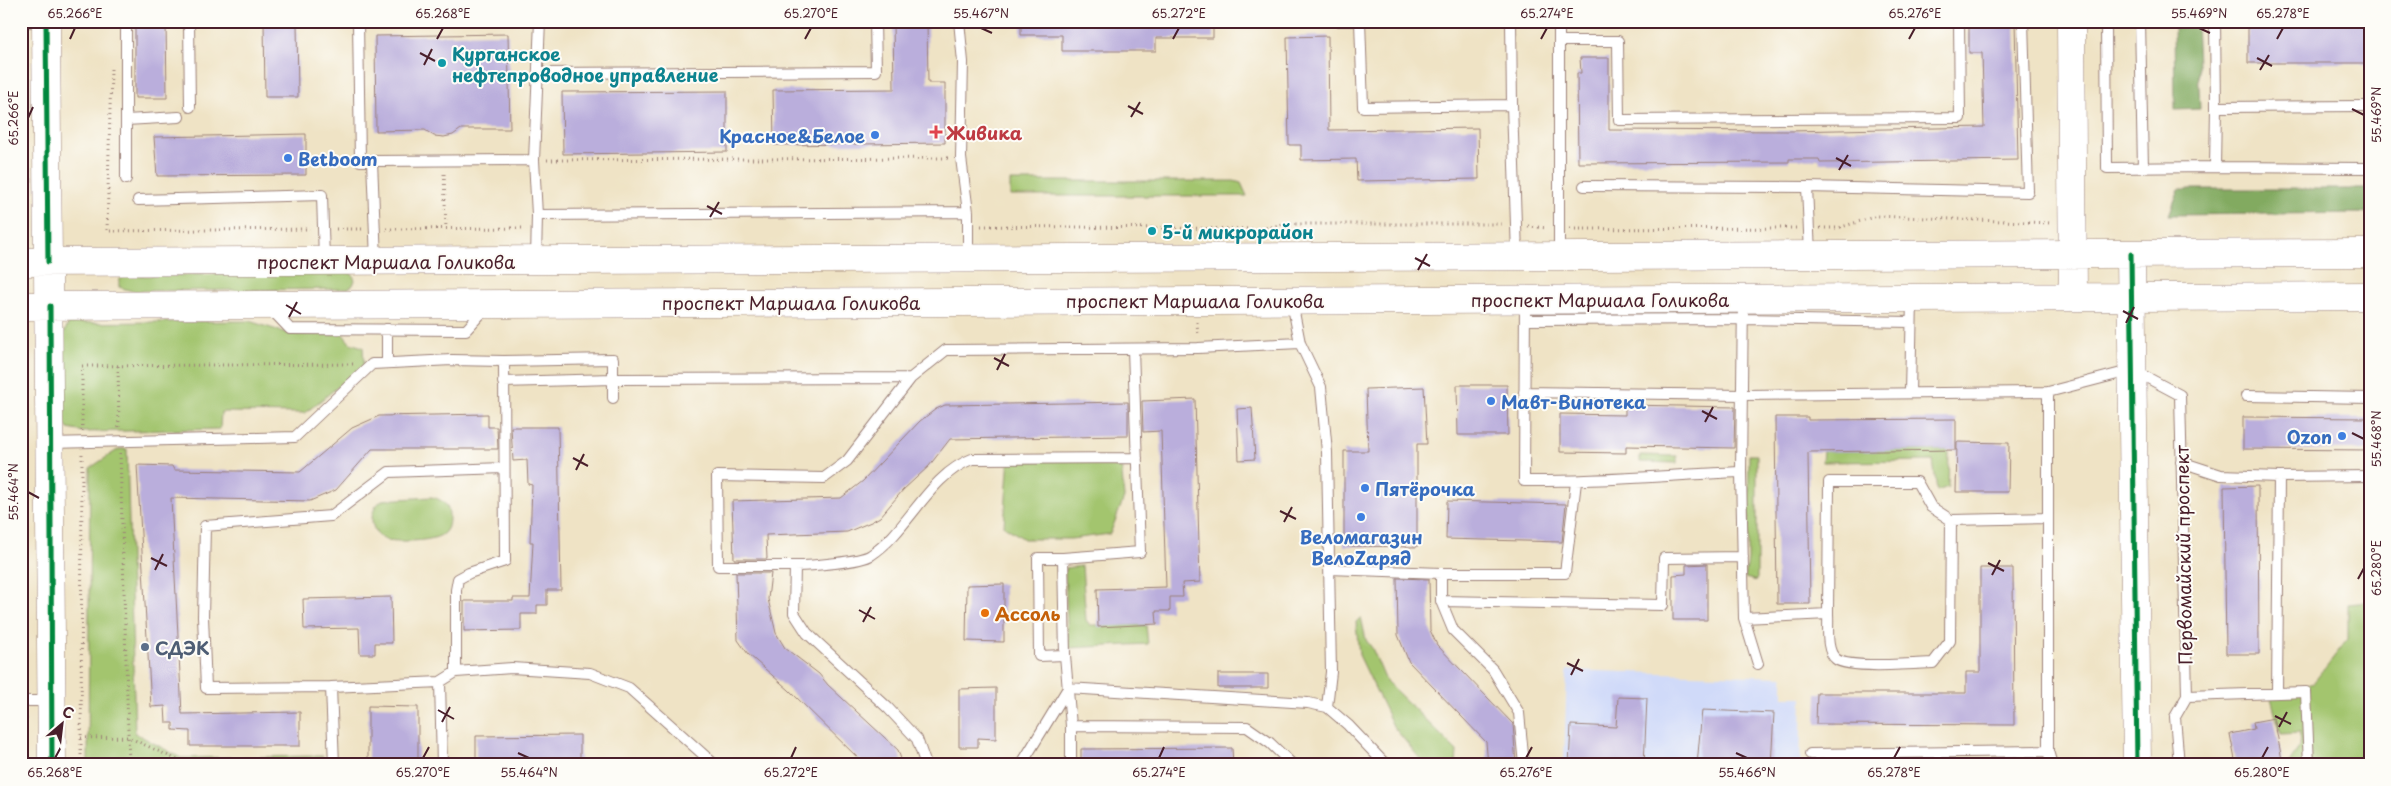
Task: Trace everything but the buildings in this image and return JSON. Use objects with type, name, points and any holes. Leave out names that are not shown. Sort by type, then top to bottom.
[{"type":"main road","points":[[2071,21],[2074,296]]},
{"type":"main road","points":[[46,22],[50,306],[52,765]]},
{"type":"main road","name":"проспект Маршала Голикова","points":[[21,262],[2370,253]]},
{"type":"main road","points":[[2132,254],[2137,765]]},
{"type":"main road","points":[[635,260],[637,303]]},
{"type":"main road","points":[[376,261],[376,304]]},
{"type":"main road","name":"проспект Маршала Голикова","points":[[21,306],[1292,300],[1525,310],[1743,308],[1912,310],[2074,296],[2370,296]]},
{"type":"lane","points":[[126,21],[126,180]]},
{"type":"lane","points":[[189,21],[190,107]]},
{"type":"lane","points":[[358,21],[360,161],[534,160]]},
{"type":"lane","points":[[536,260],[537,215],[534,160],[540,21]]},
{"type":"lane","points":[[539,73],[876,71],[875,21]]},
{"type":"lane","points":[[959,21],[963,62],[961,158],[968,212],[968,258]]},
{"type":"lane","points":[[1331,21],[1360,21],[1363,107],[1512,104]]},
{"type":"lane","points":[[1511,21],[1517,256]]},
{"type":"lane","points":[[1559,21],[1559,256]]},
{"type":"lane","points":[[1559,41],[1618,41],[1619,120],[1960,118],[1958,21]]},
{"type":"lane","points":[[1584,186],[1807,187],[2028,192],[2023,21]]},
{"type":"lane","points":[[2106,21],[2107,168],[2370,168]]},
{"type":"lane","points":[[2140,21],[2143,168]]},
{"type":"lane","points":[[2215,21],[2215,167]]},
{"type":"lane","points":[[21,22],[46,22]]},
{"type":"lane","points":[[2216,107],[2370,106]]},
{"type":"lane","points":[[126,120],[179,117]]},
{"type":"lane","points":[[372,160],[376,261]]},
{"type":"lane","points":[[1807,187],[1810,255]]},
{"type":"lane","points":[[138,200],[322,195],[324,261]]},
{"type":"lane","points":[[537,215],[968,212]]},
{"type":"lane","points":[[1292,300],[1300,343],[1321,387],[1327,452],[1332,672],[1327,707]]},
{"type":"lane","points":[[266,305],[290,329],[466,330],[490,304]]},
{"type":"lane","points":[[1743,308],[1741,472],[1744,618],[1758,664]]},
{"type":"lane","points":[[1525,310],[1524,481],[1576,482],[1643,476],[1741,472]]},
{"type":"lane","points":[[1910,393],[1912,310]]},
{"type":"lane","points":[[387,329],[387,363]]},
{"type":"lane","points":[[1137,458],[972,460],[959,464],[946,475],[890,538],[869,557],[795,566],[718,566],[717,476],[824,478],[847,461],[911,378],[946,350],[1204,348],[1300,343]]},
{"type":"lane","points":[[1065,655],[1039,656],[1038,558],[1140,552],[1133,349]]},
{"type":"lane","points":[[50,443],[295,438],[372,364],[613,359],[613,398]]},
{"type":"lane","points":[[456,672],[456,590],[458,579],[469,573],[505,561],[504,361]]},
{"type":"lane","points":[[1524,392],[1743,394],[2048,392],[2133,370]]},
{"type":"lane","name":"Первомайский проспект","points":[[2133,370],[2180,395],[2187,696]]},
{"type":"lane","points":[[503,382],[613,379],[911,378]]},
{"type":"lane","points":[[2048,392],[2048,751],[2052,765]]},
{"type":"lane","points":[[2246,396],[2370,398]]},
{"type":"lane","points":[[2181,462],[2221,475],[2279,477],[2370,476]]},
{"type":"lane","points":[[504,468],[389,472],[330,516],[205,526],[203,617],[206,688],[330,688],[440,682],[456,672],[512,668],[590,673],[629,688],[716,765]]},
{"type":"lane","points":[[2277,693],[2279,477]]},
{"type":"lane","points":[[1329,569],[1441,573],[1565,573],[1576,482]]},
{"type":"lane","points":[[1951,520],[1950,641],[1933,663],[1849,665],[1836,659],[1830,648],[1828,614],[1829,482],[1917,482],[1931,506],[1951,520],[2048,518]]},
{"type":"lane","points":[[1441,601],[1663,605],[1664,558],[1743,557]]},
{"type":"lane","points":[[1063,558],[1065,655],[1071,726],[1071,765]]},
{"type":"lane","points":[[795,566],[794,613],[807,633],[888,708],[917,739],[926,765]]},
{"type":"lane","points":[[1441,573],[1441,601],[1454,630],[1494,670],[1519,713],[1524,765]]},
{"type":"lane","points":[[1744,618],[1828,614]]},
{"type":"lane","points":[[440,682],[442,765]]},
{"type":"lane","points":[[330,688],[334,765]]},
{"type":"lane","points":[[1068,688],[1308,703],[1327,707],[1348,724],[1386,765]]},
{"type":"lane","points":[[1021,765],[1068,688]]},
{"type":"lane","points":[[2179,765],[2175,717],[2187,696],[2306,692],[2309,765]]},
{"type":"lane","points":[[21,701],[52,701]]},
{"type":"lane","points":[[1071,726],[1247,727],[1270,743],[1293,765]]},
{"type":"lane","points":[[1810,754],[2048,751]]},
{"type":"path","points":[[107,231],[111,59]]},
{"type":"path","points":[[534,160],[961,158]]},
{"type":"path","points":[[444,161],[446,229]]},
{"type":"path","points":[[968,226],[1260,229],[1284,224],[1515,224]]},
{"type":"path","points":[[81,765],[82,366],[372,364]]},
{"type":"path","points":[[118,366],[129,765]]},
{"type":"path","points":[[21,716],[26,719],[21,733]]},
{"type":"path","points":[[81,738],[128,737],[188,765]]},
{"type":"shaded area","points":[[1567,670],[1783,677],[1783,697],[1802,697],[1800,765],[1564,765]]},
{"type":"green space","points":[[2174,21],[2196,21],[2200,109],[2175,110]]},
{"type":"green space","points":[[1010,181],[1234,181],[1241,183],[1247,196],[1010,196]]},
{"type":"green space","points":[[2179,189],[2370,189],[2370,213],[2169,215]]},
{"type":"green space","points":[[347,272],[352,274],[355,280],[348,289],[132,291],[119,287],[119,280],[125,276]]},
{"type":"green space","points":[[249,321],[290,334],[342,333],[350,343],[363,347],[364,366],[305,413],[221,412],[220,429],[84,432],[68,429],[61,419],[62,336],[69,323]]},
{"type":"green space","points":[[119,449],[127,449],[135,733],[181,758],[323,756],[323,765],[88,765],[90,468]]},
{"type":"green space","points":[[1946,450],[1949,452],[1948,487],[1937,491],[1933,461],[1822,462],[1823,451]]},
{"type":"green space","points":[[1640,455],[1677,456],[1677,463],[1640,462]]},
{"type":"green space","points":[[1749,455],[1757,455],[1757,581],[1745,578],[1748,560]]},
{"type":"green space","points":[[1009,456],[1121,460],[1124,498],[1110,534],[1071,539],[1024,539],[1004,526]]},
{"type":"green space","points":[[432,497],[444,503],[448,511],[448,527],[439,536],[417,541],[393,541],[382,538],[373,527],[373,513],[376,506],[382,500]]},
{"type":"green space","points":[[1082,566],[1086,620],[1090,625],[1146,625],[1148,644],[1068,648],[1065,568]]},
{"type":"green space","points":[[2370,602],[2370,735],[2362,765],[2287,765],[2299,748],[2300,733],[2281,734],[2271,698],[2314,682],[2348,639],[2348,604]]},
{"type":"green space","points":[[1361,617],[1366,640],[1372,648],[1386,681],[1457,751],[1456,765],[1425,765],[1393,726],[1359,655],[1356,622]]},
{"type":"cycle path","points":[[46,21],[48,262]]},
{"type":"cycle path","points":[[2131,254],[2137,765]]},
{"type":"cycle path","points":[[50,306],[52,765]]},
{"type":"place","name":"Курганское нефтепроводное управление","points":[[442,63]]},
{"type":"place","name":"Живика","points":[[936,132]]},
{"type":"place","name":"Красное&Белое","points":[[875,135]]},
{"type":"place","name":"Betboom","points":[[288,158]]},
{"type":"place","name":"5-й микрорайон","points":[[1152,231]]},
{"type":"place","name":"Мавт-Винотека","points":[[1491,401]]},
{"type":"place","name":"Ozon","points":[[2342,436]]},
{"type":"place","name":"Пятёрочка","points":[[1365,488]]},
{"type":"place","name":"Веломагазин ВелоZаряд","points":[[1361,517]]},
{"type":"place","name":"Ассоль","points":[[985,613]]},
{"type":"place","name":"СДЭК","points":[[145,647]]}]
